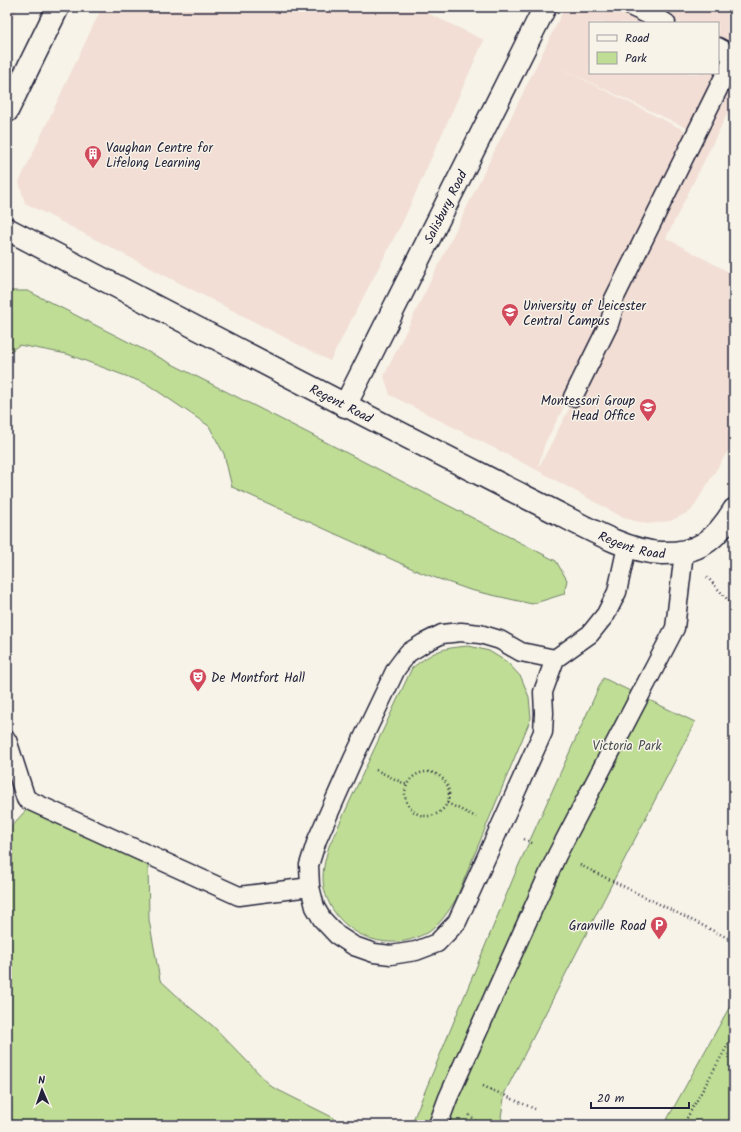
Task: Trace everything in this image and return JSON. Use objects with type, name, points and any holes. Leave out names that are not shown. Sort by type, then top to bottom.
[{"type":"street","points":[[7,111],[58,7]]},
{"type":"street","name":"Salisbury Road","points":[[345,406],[545,7]]},
{"type":"street","name":"Regent Road","points":[[7,229],[345,406],[584,527],[627,546],[659,553],[684,552]]},
{"type":"street","points":[[684,552],[707,543],[725,524],[734,510]]},
{"type":"lane","points":[[632,7],[664,22]]},
{"type":"lane","points":[[573,397],[609,324],[613,311],[613,301],[729,67],[732,58],[728,52],[719,48]]},
{"type":"lane","points":[[555,659],[521,652],[500,640],[480,634],[461,632],[442,634],[408,653],[396,669],[353,759],[317,840],[309,865],[310,887],[315,906],[322,919],[337,935],[354,946],[374,953],[391,955],[416,951],[437,943],[457,922],[543,732],[543,692],[555,659],[590,634],[606,614],[617,592],[627,546]]},
{"type":"lane","points":[[438,1125],[557,855],[675,628],[684,552]]},
{"type":"lane","points":[[7,740],[26,799],[239,896],[310,887]]},
{"type":"path","points":[[376,770],[407,785]]},
{"type":"path","points":[[423,773],[436,775],[446,784],[448,797],[447,803],[438,813],[431,816],[418,814],[412,810],[405,798],[407,785],[411,779],[423,773]]},
{"type":"path","points":[[447,803],[480,819]]},
{"type":"path","points":[[557,855],[614,881],[734,941]]},
{"type":"path","points":[[683,1125],[734,1034]]},
{"type":"path","points":[[459,1075],[535,1109]]},
{"type":"shaded area","points":[[7,7],[18,7],[7,29]]},
{"type":"shaded area","points":[[102,7],[415,7],[484,40],[404,219],[330,361],[25,203],[19,182]]},
{"type":"shaded area","points":[[565,7],[734,7],[734,100],[666,238],[734,275],[734,441],[691,511],[670,521],[647,524],[624,518],[537,470],[390,395],[384,376]],"holes":[[[558,67],[691,130],[688,132]],[[604,341],[539,467],[538,467],[545,443],[578,380]]]},
{"type":"green space","points":[[7,291],[28,291],[556,561],[567,580],[564,594],[532,604],[470,590],[422,573],[232,487],[224,454],[209,426],[147,384],[67,354],[19,345],[7,354]]},
{"type":"green space","points":[[469,646],[489,651],[507,662],[521,677],[529,697],[531,718],[456,899],[447,913],[433,929],[418,937],[403,941],[389,942],[374,940],[360,934],[348,926],[337,916],[329,903],[324,888],[323,872],[329,846],[412,668],[438,651]]},
{"type":"green space","name":"Victoria Park","points":[[603,678],[695,722],[505,1092],[501,1117],[505,1125],[411,1125],[517,869]]},
{"type":"green space","points":[[27,809],[148,863],[149,920],[160,980],[188,1006],[213,1026],[272,1087],[334,1118],[331,1125],[7,1125],[7,831]]},
{"type":"green space","points":[[734,999],[734,1125],[664,1125]]},
{"type":"place","name":"Vaughan Centre for Lifelong Learning","points":[[93,169]]},
{"type":"place","name":"University of Leicester Central Campus","points":[[510,327]]},
{"type":"place","name":"Montessori Group Head Office","points":[[648,422]]},
{"type":"place","name":"De Montfort Hall","points":[[198,692]]},
{"type":"place","name":"Granville Road","points":[[659,940]]}]
